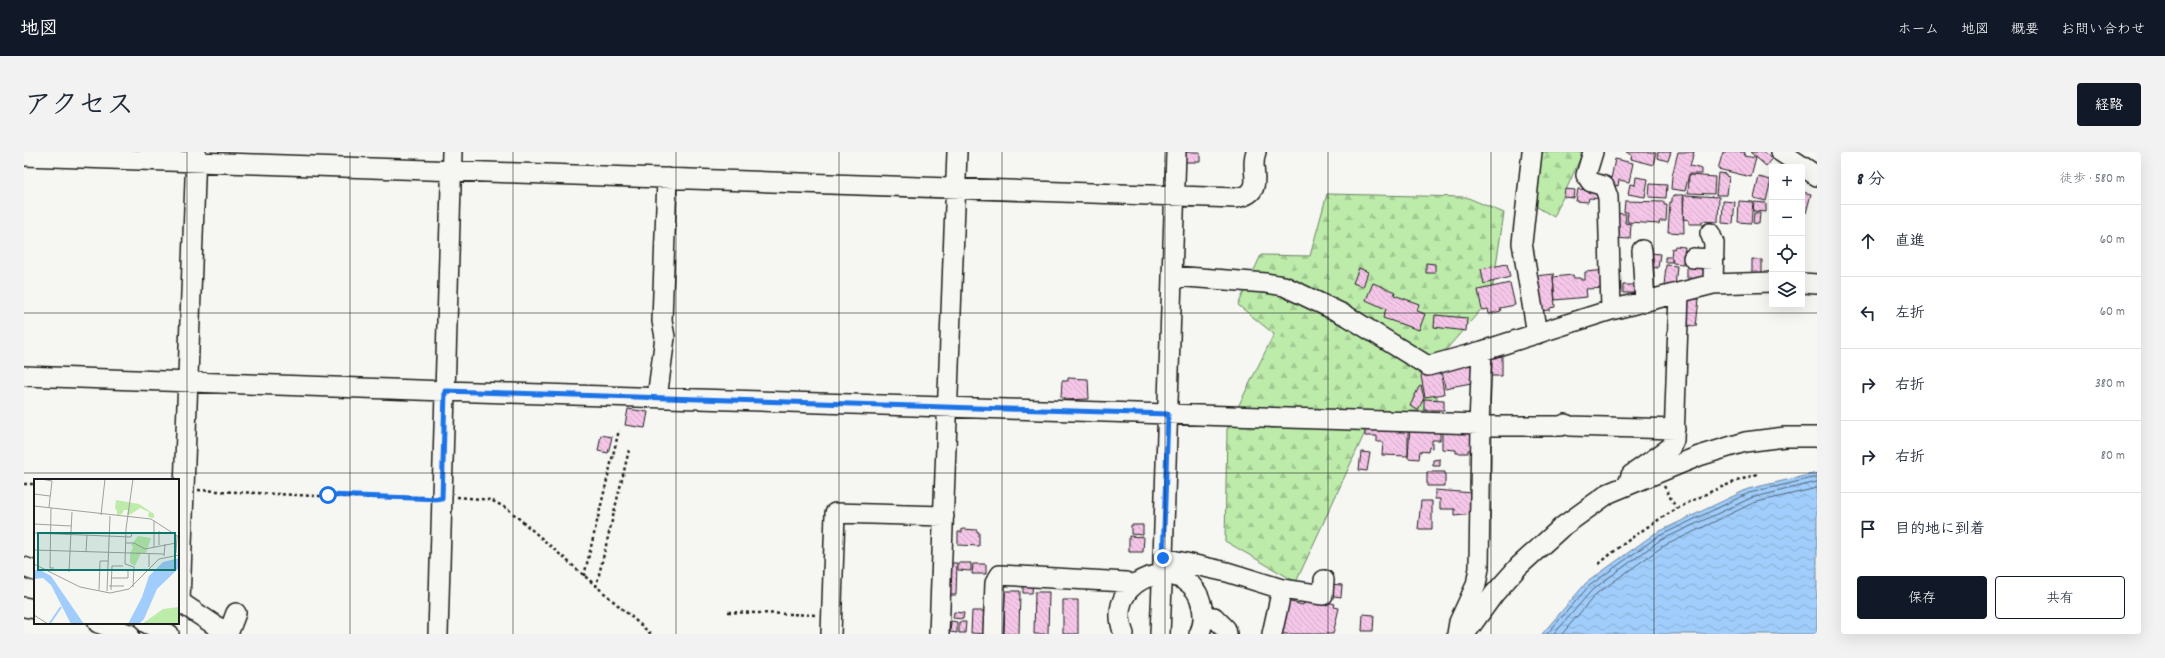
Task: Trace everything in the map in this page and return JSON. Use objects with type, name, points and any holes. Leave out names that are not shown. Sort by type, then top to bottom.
[{"type":"street","points":[[438,634],[452,152]]},
{"type":"street","points":[[939,634],[957,152]]},
{"type":"street","points":[[1160,634],[1176,152]]},
{"type":"street","points":[[24,156],[48,154],[196,157],[451,171],[1236,198],[1245,196],[1251,192],[1255,183],[1256,152]]},
{"type":"street","points":[[1532,152],[1522,243],[1537,334]]},
{"type":"street","points":[[1593,152],[1586,176],[1591,182],[1604,186],[1608,197],[1611,310]]},
{"type":"street","points":[[1781,152],[1817,176]]},
{"type":"street","points":[[196,157],[180,602],[228,634],[236,613]]},
{"type":"street","points":[[657,398],[665,337],[662,321],[666,178]]},
{"type":"street","points":[[1710,233],[1714,243],[1713,284]]},
{"type":"street","points":[[1642,250],[1645,302]]},
{"type":"street","points":[[1693,258],[1714,259]]},
{"type":"street","points":[[1173,276],[1266,283],[1284,286],[1347,316],[1428,366],[1482,351],[1611,310],[1713,284],[1769,282]]},
{"type":"street","points":[[1805,283],[1817,284]]},
{"type":"street","points":[[1628,486],[1631,475],[1671,447],[1675,429],[1679,293]]},
{"type":"street","points":[[1457,634],[1459,622],[1476,585],[1478,573],[1482,351]]},
{"type":"street","points":[[24,376],[657,398],[1480,424],[1561,426],[1565,424],[1570,426],[1675,429]]},
{"type":"street","points":[[1465,634],[1494,594],[1519,566],[1562,527],[1609,493],[1700,456],[1745,442],[1785,438],[1817,437]]},
{"type":"street","points":[[831,634],[835,513],[944,516]]},
{"type":"street","points":[[1163,566],[1192,586],[1201,601],[1201,625]]},
{"type":"street","points":[[1124,634],[1120,621],[1120,609],[1124,597],[1140,580],[1163,566],[1227,572],[1282,589],[1323,595],[1324,580]]},
{"type":"street","points":[[24,567],[34,571]]},
{"type":"street","points":[[993,634],[995,583],[1000,575],[1126,582],[1132,587]]},
{"type":"street","points":[[1272,634],[1282,589]]},
{"type":"street","points":[[24,607],[34,609]]},
{"type":"street","points":[[1201,625],[1214,617],[1226,629],[1227,634]]},
{"type":"street","points":[[101,624],[129,634]]},
{"type":"street","points":[[148,624],[169,634]]},
{"type":"path","points":[[584,576],[619,430]]},
{"type":"path","points":[[596,587],[629,450]]},
{"type":"path","points":[[1657,474],[1676,508]]},
{"type":"path","points":[[1599,564],[1637,533],[1676,508],[1733,482],[1758,474]]},
{"type":"path","points":[[184,489],[316,496],[486,499],[498,503],[508,509],[651,634]]},
{"type":"path","points":[[728,612],[832,615]]},
{"type":"green space","points":[[1535,152],[1583,152],[1554,217],[1527,201]]},
{"type":"green space","points":[[1327,194],[1466,197],[1504,213],[1491,298],[1430,368],[1440,410],[1374,413],[1296,582],[1225,541],[1227,429],[1274,334],[1238,305],[1261,255],[1310,256]]},
{"type":"water","points":[[1817,473],[1817,634],[1542,634],[1586,583],[1654,534],[1748,489]]},
{"type":"building","points":[[1185,152],[1200,152],[1200,162],[1184,162]]},
{"type":"building","points":[[1626,152],[1656,152],[1653,165],[1631,159],[1632,155]]},
{"type":"building","points":[[1658,152],[1671,152],[1668,161],[1657,158]]},
{"type":"building","points":[[1678,152],[1694,152],[1690,166],[1702,169],[1702,174],[1689,174],[1685,191],[1671,189],[1672,176]]},
{"type":"building","points":[[1723,152],[1745,152],[1744,156],[1756,158],[1751,177],[1718,169]]},
{"type":"building","points":[[1750,152],[1763,152],[1772,158],[1766,166]]},
{"type":"building","points":[[1615,159],[1633,163],[1629,182],[1619,180],[1618,186],[1610,184]]},
{"type":"building","points":[[1718,173],[1726,174],[1726,176],[1729,177],[1727,195],[1716,195]]},
{"type":"building","points":[[1689,175],[1715,177],[1714,194],[1688,193]]},
{"type":"building","points":[[1636,177],[1648,179],[1645,197],[1628,194],[1630,184],[1635,185]]},
{"type":"building","points":[[1759,177],[1769,180],[1769,188],[1766,201],[1754,198]]},
{"type":"building","points":[[1650,184],[1667,185],[1666,198],[1649,197]]},
{"type":"building","points":[[1565,189],[1575,190],[1574,198],[1564,197]]},
{"type":"building","points":[[1578,189],[1602,191],[1601,199],[1589,198],[1588,202],[1576,201]]},
{"type":"building","points":[[1805,193],[1811,194],[1805,212]]},
{"type":"building","points":[[1676,195],[1683,195],[1684,233],[1668,232],[1670,202],[1672,202],[1672,197]]},
{"type":"building","points":[[1684,195],[1719,197],[1718,222],[1702,221],[1702,224],[1689,224],[1689,220],[1683,219]]},
{"type":"building","points":[[1625,201],[1664,202],[1664,205],[1667,205],[1666,221],[1660,221],[1659,224],[1627,222],[1628,212],[1624,212]]},
{"type":"building","points":[[1723,201],[1735,202],[1733,224],[1722,223]]},
{"type":"building","points":[[1739,201],[1753,202],[1751,223],[1738,222]]},
{"type":"building","points":[[1754,202],[1766,203],[1766,212],[1753,211]]},
{"type":"building","points":[[1612,213],[1626,214],[1625,223],[1631,224],[1630,239],[1611,238]]},
{"type":"building","points":[[1754,213],[1760,213],[1759,224],[1753,223]]},
{"type":"building","points":[[1675,246],[1685,247],[1683,264],[1673,263],[1672,258],[1672,262],[1665,262],[1665,257],[1671,257],[1672,248],[1674,249]]},
{"type":"building","points":[[1651,253],[1660,254],[1658,268],[1649,267]]},
{"type":"building","points":[[1752,259],[1762,260],[1762,275],[1752,275]]},
{"type":"building","points":[[1426,263],[1435,264],[1435,273],[1426,273]]},
{"type":"building","points":[[1507,264],[1510,277],[1484,284],[1481,269]]},
{"type":"building","points":[[1708,264],[1706,283],[1691,283],[1691,278],[1687,278],[1687,267]]},
{"type":"building","points":[[1666,265],[1677,266],[1675,287],[1664,286]]},
{"type":"building","points":[[1359,268],[1368,272],[1363,287],[1353,283]]},
{"type":"building","points":[[1607,270],[1608,288],[1586,289],[1587,297],[1555,300],[1553,277],[1573,275],[1574,278],[1581,278],[1581,280],[1585,280],[1585,272]]},
{"type":"building","points":[[1555,274],[1553,276],[1555,307],[1550,308],[1550,310],[1536,311],[1534,276]]},
{"type":"building","points":[[1373,283],[1395,292],[1394,295],[1419,304],[1417,311],[1425,314],[1419,330],[1383,318],[1386,309],[1366,300]]},
{"type":"building","points":[[1510,283],[1515,305],[1500,308],[1501,311],[1489,314],[1488,309],[1482,310],[1478,290]]},
{"type":"building","points":[[1623,285],[1639,285],[1639,293],[1623,293]]},
{"type":"building","points":[[1683,297],[1699,299],[1696,326],[1680,325]]},
{"type":"building","points":[[1435,315],[1467,318],[1466,331],[1434,327]]},
{"type":"building","points":[[1492,355],[1502,356],[1502,376],[1491,376]]},
{"type":"building","points":[[1474,360],[1478,374],[1471,375],[1471,383],[1445,388],[1442,370]]},
{"type":"building","points":[[1440,367],[1444,394],[1425,397],[1421,376],[1425,370]]},
{"type":"building","points":[[1068,378],[1088,379],[1089,399],[1064,400],[1064,398],[1061,398],[1062,381],[1068,381]]},
{"type":"building","points":[[1421,386],[1424,398],[1418,410],[1410,406],[1419,387]]},
{"type":"building","points":[[1424,399],[1444,400],[1444,410],[1424,410]]},
{"type":"building","points":[[628,409],[648,412],[645,428],[625,425]]},
{"type":"building","points":[[1365,424],[1408,425],[1408,456],[1382,455],[1383,442],[1377,442],[1377,436],[1365,436]]},
{"type":"building","points":[[1410,424],[1440,425],[1440,440],[1432,440],[1432,448],[1429,447],[1428,452],[1420,451],[1419,459],[1408,458]]},
{"type":"building","points":[[1442,427],[1475,428],[1475,450],[1468,450],[1468,453],[1456,453],[1456,450],[1442,449]]},
{"type":"building","points":[[601,435],[612,437],[608,453],[598,451]]},
{"type":"building","points":[[1361,452],[1370,453],[1367,471],[1359,470]]},
{"type":"building","points":[[1440,459],[1440,466],[1433,466],[1433,460]]},
{"type":"building","points":[[1427,472],[1445,472],[1445,486],[1427,486]]},
{"type":"building","points":[[1435,490],[1473,493],[1473,514],[1455,516],[1455,509],[1440,509],[1440,499],[1435,499]]},
{"type":"building","points":[[1421,501],[1432,501],[1432,529],[1418,529]]},
{"type":"building","points":[[1131,525],[1143,525],[1143,535],[1131,534]]},
{"type":"building","points":[[962,529],[977,530],[977,532],[979,532],[979,546],[958,545],[958,532],[962,532]]},
{"type":"building","points":[[1129,536],[1144,537],[1143,552],[1129,552]]},
{"type":"building","points":[[950,563],[957,563],[956,595],[949,595]]},
{"type":"building","points":[[958,563],[971,563],[971,571],[958,570]]},
{"type":"building","points":[[973,564],[986,564],[986,574],[972,574]]},
{"type":"building","points":[[1023,583],[1033,583],[1032,593],[1023,593]]},
{"type":"building","points":[[1329,584],[1342,585],[1341,597],[1327,595]]},
{"type":"building","points":[[1005,591],[1020,591],[1019,634],[1004,634]]},
{"type":"building","points":[[1035,592],[1049,592],[1048,634],[1034,634]]},
{"type":"building","points":[[1305,597],[1335,604],[1334,607],[1339,608],[1333,634],[1280,634],[1287,601],[1303,605]]},
{"type":"building","points":[[1063,600],[1078,600],[1078,634],[1063,634]]},
{"type":"building","points":[[972,611],[987,611],[986,634],[971,633]]},
{"type":"building","points":[[954,612],[964,613],[963,619],[953,618]]},
{"type":"building","points":[[1363,614],[1374,615],[1373,631],[1362,631]]},
{"type":"building","points":[[951,621],[957,622],[957,633],[950,632]]},
{"type":"building","points":[[959,622],[966,622],[965,633],[959,633]]},
{"type":"route","points":[[328,495],[442,499],[445,391],[869,403],[1168,414],[1163,558]]}]
